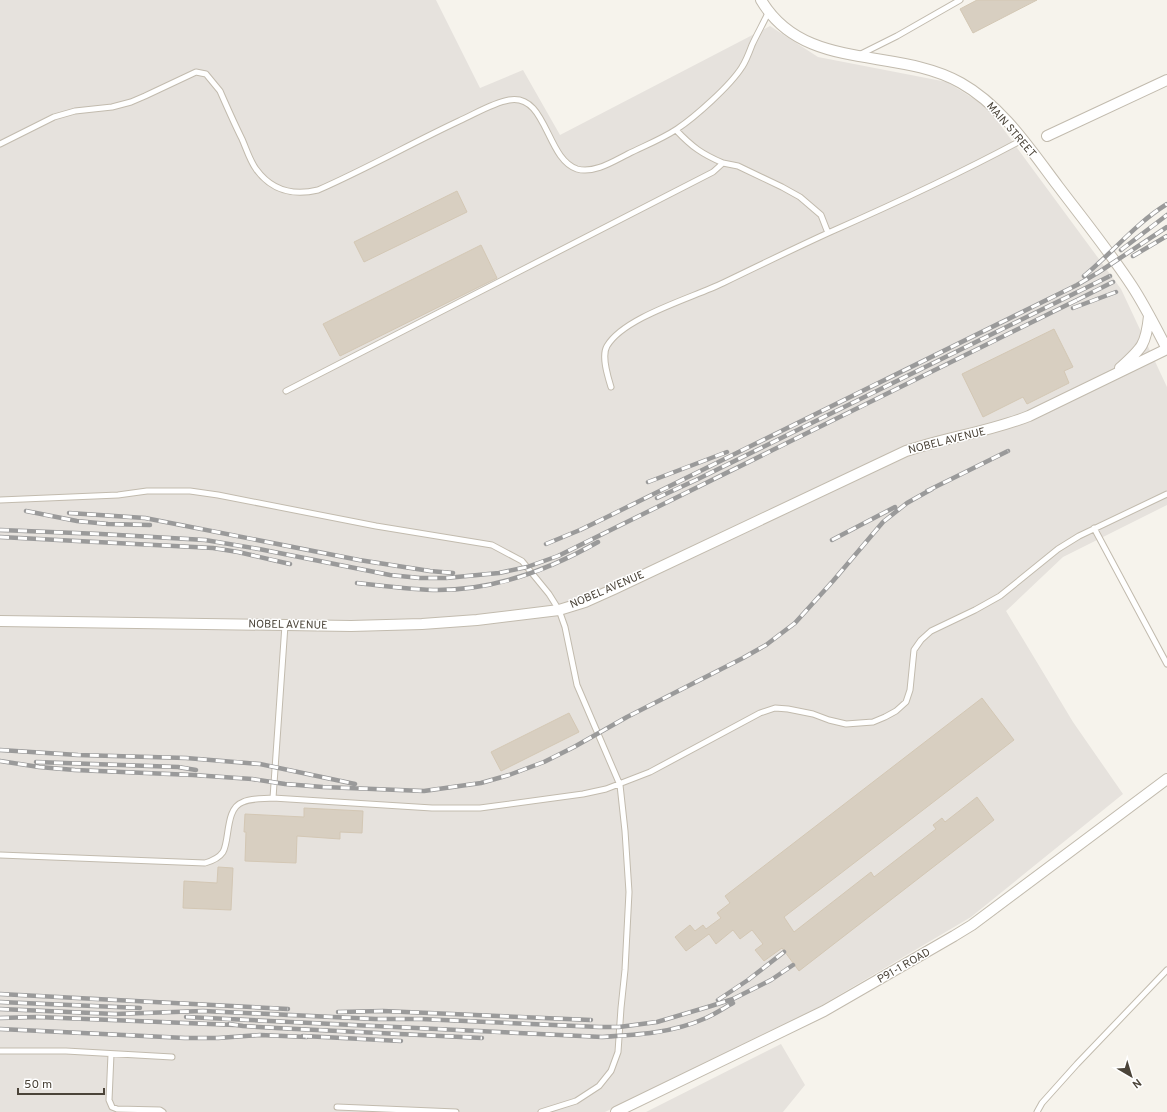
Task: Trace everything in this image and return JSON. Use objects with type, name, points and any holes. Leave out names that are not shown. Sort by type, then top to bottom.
[{"type":"street","name":"MAIN STREET","points":[[761,0],[768,13],[780,25],[809,43],[824,49],[902,63],[947,76],[962,83],[994,107],[1022,140],[1118,265],[1167,349]]},
{"type":"street","points":[[1047,136],[1167,80]]},
{"type":"street","points":[[1112,376],[1143,345],[1147,334],[1149,316]]},
{"type":"street","points":[[1154,325],[1167,332]]},
{"type":"street","name":"NOBEL AVENUE","points":[[0,621],[351,626],[422,624],[559,610],[585,602],[614,589],[906,451],[919,446],[1013,423],[1167,349]]},
{"type":"street","name":"P91-1 ROAD","points":[[616,1112],[824,1011],[948,940],[972,925],[1167,779]]},
{"type":"lane","points":[[857,56],[897,36],[960,0]]},
{"type":"lane","points":[[0,144],[54,117],[75,111],[112,107],[131,102],[196,72],[206,74],[220,92],[255,168],[268,182],[280,189],[295,193],[318,190],[435,132],[492,106],[509,100],[520,100],[529,104],[537,112],[558,152],[567,163],[577,169],[588,169],[604,166],[676,130],[727,86],[742,68],[768,13]]},
{"type":"lane","points":[[676,130],[688,143],[704,155],[723,163],[738,166],[800,197],[821,215],[828,233]]},
{"type":"lane","points":[[611,387],[605,361],[606,348],[614,336],[627,326],[644,317],[722,284],[828,233],[924,190],[982,162],[1022,140]]},
{"type":"lane","points":[[286,391],[713,172],[723,163]]},
{"type":"lane","points":[[0,500],[118,495],[147,491],[190,491],[226,496],[376,526],[492,545],[522,561],[549,594],[559,610],[565,627],[577,685],[620,785],[629,892],[625,970],[620,1008],[618,1052],[611,1070],[599,1086],[576,1101],[541,1112]]},
{"type":"lane","points":[[0,855],[205,864],[216,859],[223,851],[230,818],[234,809],[241,802],[273,798],[432,808],[480,808],[583,794],[620,785],[650,772],[760,713],[776,708],[800,710],[846,724],[873,722],[896,711],[906,702],[910,690],[914,650],[921,640],[931,631],[1000,596],[1058,550],[1079,536],[1167,494]]},
{"type":"lane","points":[[1094,528],[1167,664]]},
{"type":"lane","points":[[273,798],[285,625]]},
{"type":"lane","points":[[1037,1112],[1042,1103],[1072,1069],[1167,970]]},
{"type":"lane","points":[[0,1051],[66,1051],[172,1057]]},
{"type":"lane","points":[[111,1054],[109,1104],[117,1109],[160,1110],[163,1112]]},
{"type":"lane","points":[[337,1106],[456,1112]]},
{"type":"shaded area","points":[[0,0],[436,0],[480,88],[523,70],[560,135],[770,26],[818,57],[947,82],[987,107],[1121,289],[1167,387],[1167,505],[1063,557],[1006,611],[1073,722],[1123,794],[971,917],[807,1014],[605,1112],[0,1112]]},
{"type":"shaded area","points":[[781,1044],[805,1085],[783,1112],[646,1112]]},
{"type":"building","points":[[977,0],[1037,0],[973,33],[960,9]]},
{"type":"building","points":[[457,191],[467,212],[364,262],[354,242]]},
{"type":"building","points":[[481,245],[497,278],[340,356],[323,324]]},
{"type":"building","points":[[1054,329],[1073,367],[1064,371],[1069,383],[1027,404],[1023,397],[983,417],[962,374]]},
{"type":"building","points":[[982,698],[1014,740],[784,917],[794,932],[871,872],[874,877],[936,829],[933,825],[942,818],[945,822],[977,797],[994,820],[799,971],[782,948],[764,961],[755,950],[763,944],[752,930],[740,939],[733,930],[716,944],[709,934],[686,951],[675,937],[690,925],[695,931],[703,925],[706,929],[721,918],[717,913],[730,903],[725,896]]},
{"type":"building","points":[[569,713],[579,732],[501,771],[491,752]]},
{"type":"building","points":[[304,808],[363,811],[362,833],[340,832],[340,839],[297,836],[296,863],[245,861],[245,814],[304,817]]},
{"type":"building","points":[[218,867],[233,868],[231,910],[183,908],[184,881],[217,883]]},
{"type":"railway","points":[[1084,276],[1134,229],[1167,204]]},
{"type":"railway","points":[[1121,250],[1167,215]]},
{"type":"railway","points":[[546,544],[605,518],[1077,285],[1167,227]]},
{"type":"railway","points":[[1133,256],[1167,236]]},
{"type":"railway","points":[[657,498],[1110,276]]},
{"type":"railway","points":[[1077,300],[1113,282]]},
{"type":"railway","points":[[1073,308],[1116,292]]},
{"type":"railway","points":[[0,530],[205,540],[390,575],[420,578],[446,578],[499,573],[527,567],[558,556],[1081,298]]},
{"type":"railway","points":[[927,491],[1008,451]]},
{"type":"railway","points":[[648,482],[727,452]]},
{"type":"railway","points":[[0,761],[39,767],[75,770],[193,775],[252,779],[285,784],[323,787],[424,791],[481,783],[509,775],[544,762],[574,747],[627,717],[766,645],[795,623],[883,522],[907,503],[932,489]]},
{"type":"railway","points":[[832,540],[895,507]]},
{"type":"railway","points":[[26,511],[77,521],[108,524],[150,525]]},
{"type":"railway","points":[[69,513],[145,518],[359,560],[453,573]]},
{"type":"railway","points":[[0,537],[213,548],[290,564]]},
{"type":"railway","points":[[357,583],[433,590],[477,587],[498,583],[539,570],[559,562],[598,542]]},
{"type":"railway","points":[[0,750],[78,755],[186,758],[260,764],[355,784]]},
{"type":"railway","points":[[36,762],[178,767],[196,770]]},
{"type":"railway","points":[[718,1000],[748,980],[784,952]]},
{"type":"railway","points":[[0,1009],[115,1014],[203,1011],[375,1019],[421,1019],[619,1027],[657,1022],[733,999],[771,980],[793,965]]},
{"type":"railway","points":[[0,994],[288,1009]]},
{"type":"railway","points":[[0,1002],[140,1008]]},
{"type":"railway","points":[[186,1017],[602,1037],[642,1034],[681,1027],[706,1018],[733,1003]]},
{"type":"railway","points":[[338,1012],[383,1011],[591,1020]]},
{"type":"railway","points":[[0,1018],[37,1017],[235,1025]]},
{"type":"railway","points":[[229,1024],[276,1028],[482,1038]]},
{"type":"railway","points":[[0,1029],[185,1038],[218,1038],[260,1035],[307,1037]]},
{"type":"railway","points":[[303,1036],[401,1041]]}]
